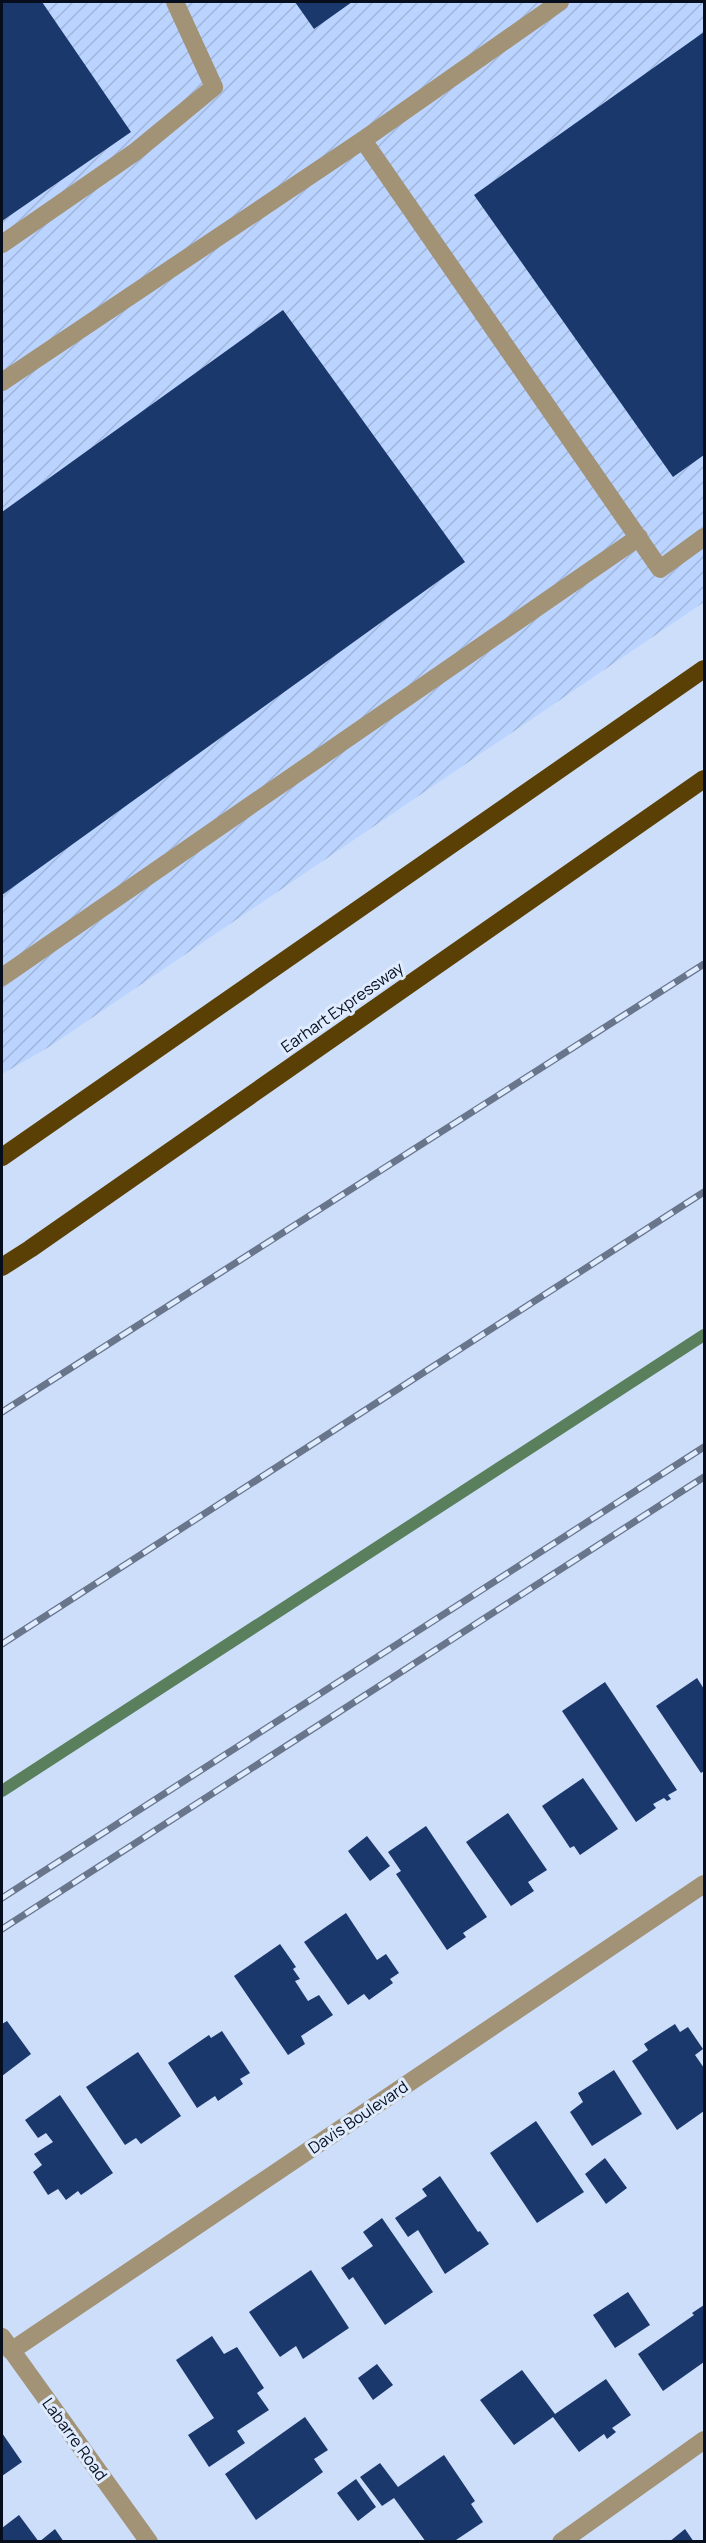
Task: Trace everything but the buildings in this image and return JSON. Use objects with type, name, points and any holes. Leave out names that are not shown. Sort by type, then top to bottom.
[{"type":"highway","points":[[2,1157],[705,669]]},
{"type":"highway","name":"Earhart Expressway","points":[[2,1267],[705,778]]},
{"type":"street","points":[[2,244],[135,152],[214,87],[175,2]]},
{"type":"street","points":[[2,382],[363,140],[560,2]]},
{"type":"street","points":[[363,140],[660,569],[705,537]]},
{"type":"street","points":[[2,978],[639,537]]},
{"type":"street","name":"Davis Boulevard","points":[[6,2344],[705,1884]]},
{"type":"street","name":"Labarre Road","points":[[6,2344],[149,2541]]},
{"type":"street","points":[[561,2541],[705,2440]]},
{"type":"shaded area","points":[[2,2],[704,2],[704,602],[49,1047],[2,1074]]},
{"type":"waterway","points":[[2,1791],[704,1335]]},
{"type":"railway","points":[[2,1412],[704,964]]},
{"type":"railway","points":[[2,1644],[704,1192]]},
{"type":"railway","points":[[2,1898],[704,1447]]},
{"type":"railway","points":[[2,1929],[704,1477]]}]
